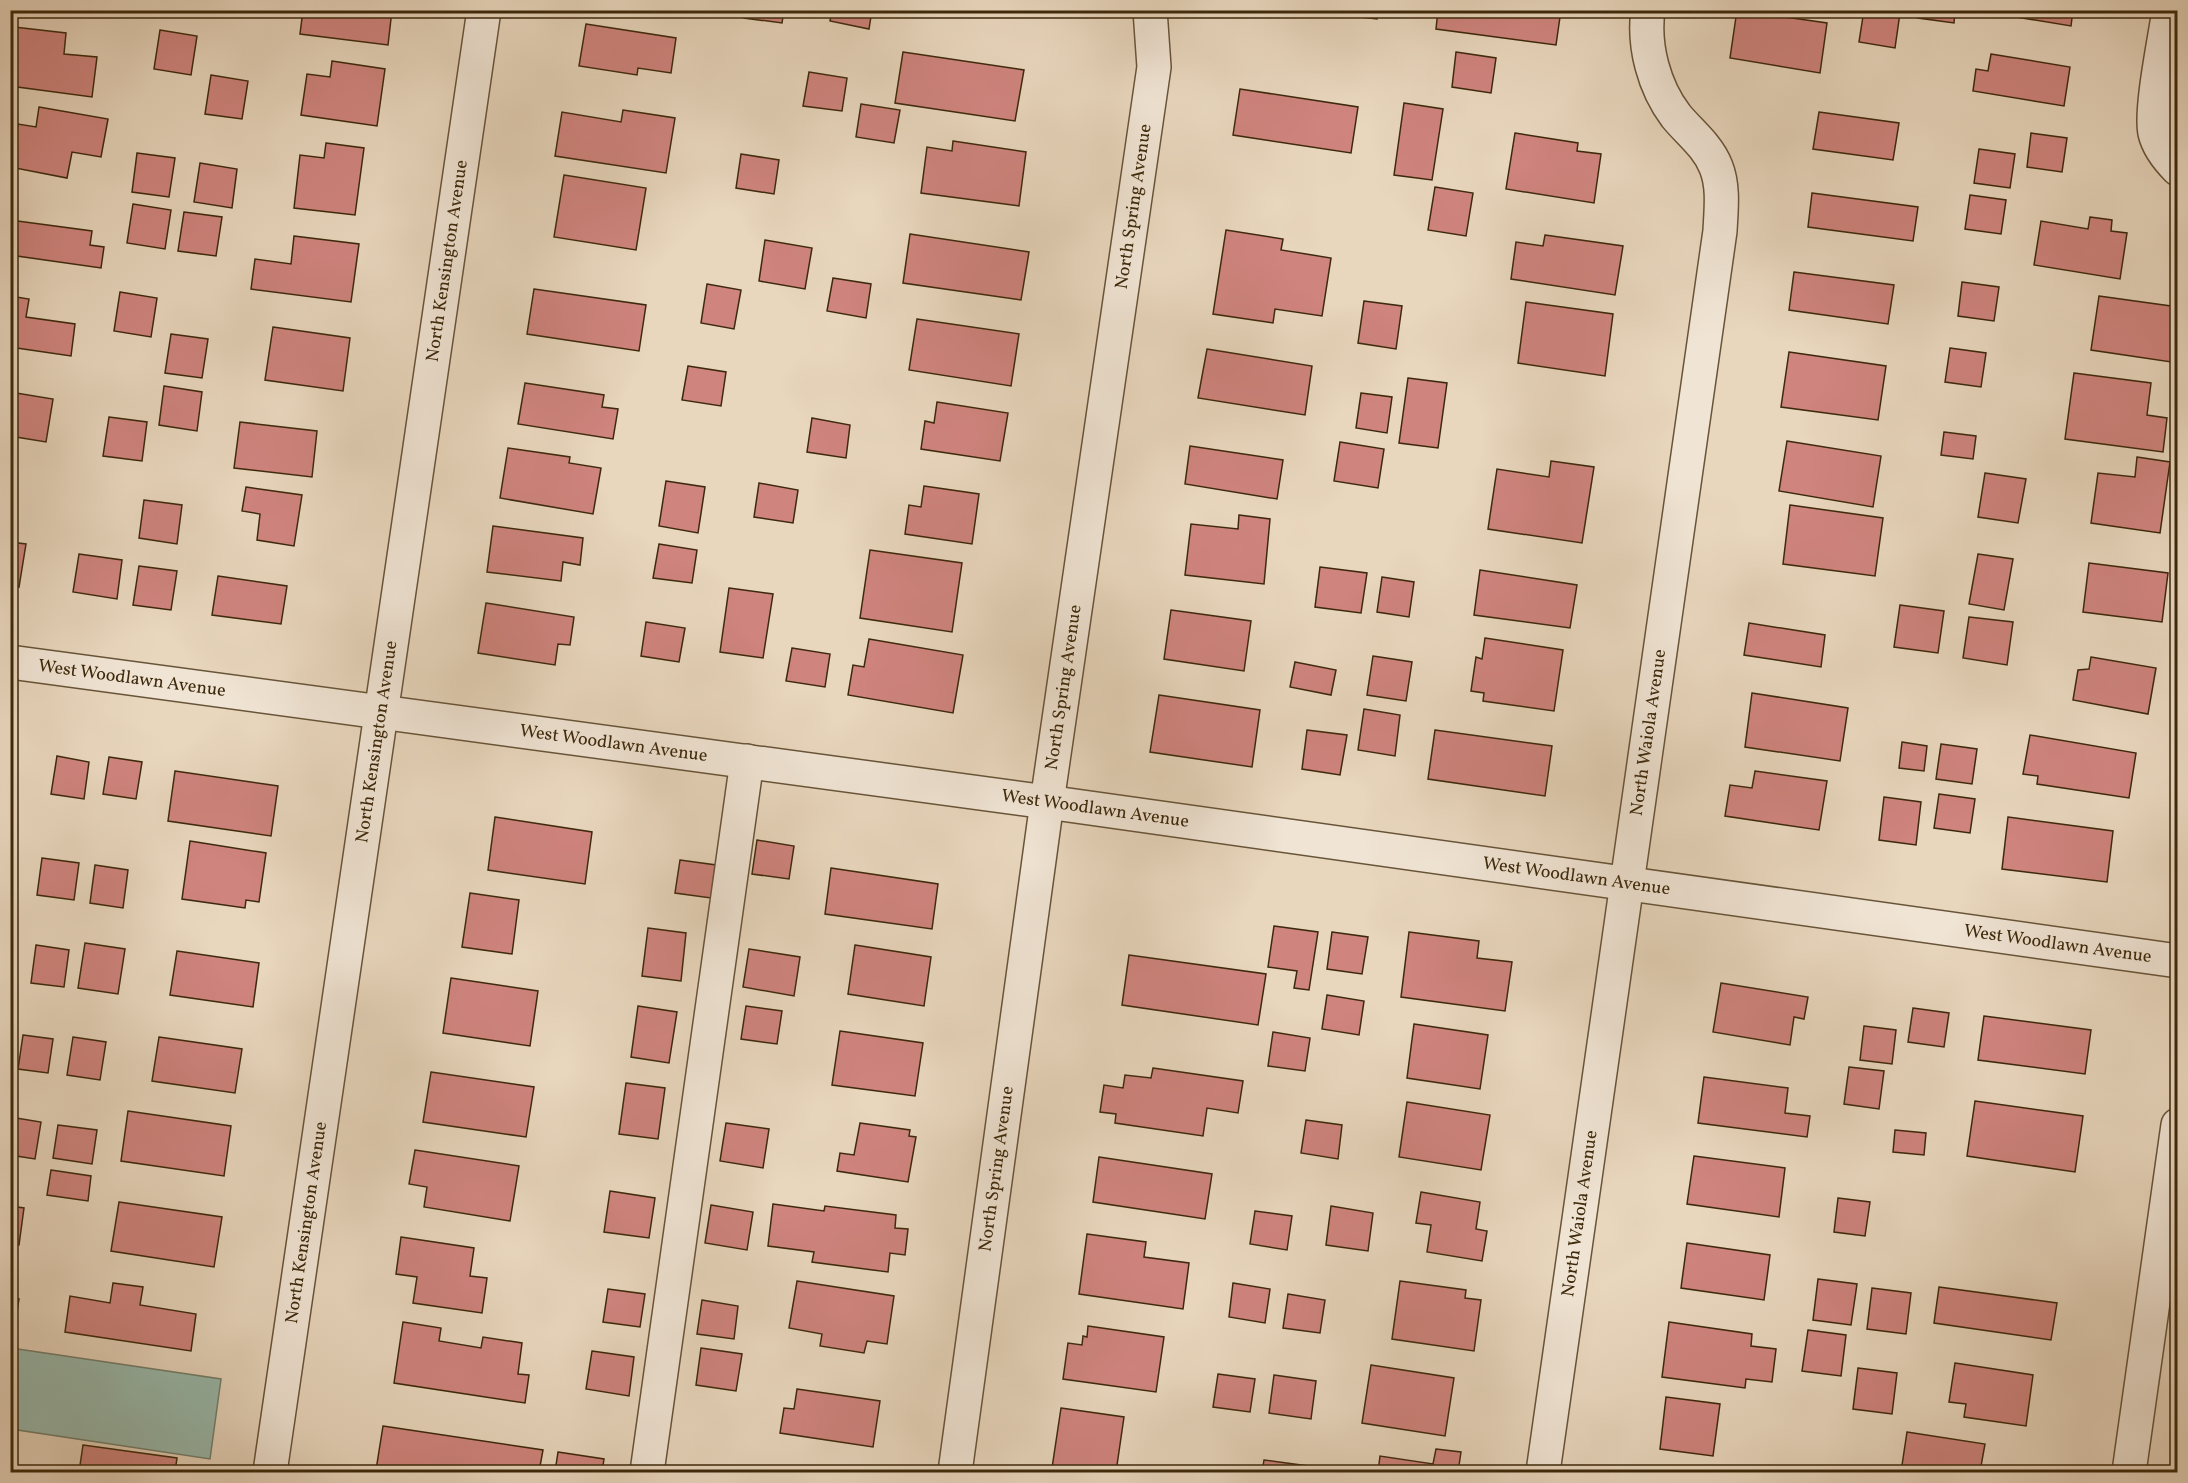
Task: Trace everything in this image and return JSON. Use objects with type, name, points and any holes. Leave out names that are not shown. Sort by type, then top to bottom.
[{"type":"street","name":"North Kensington Avenue","points":[[270,1473],[484,10]]},
{"type":"street","name":"North Spring Avenue","points":[[955,1473],[1047,802],[1154,67],[1150,10]]},
{"type":"street","name":"North Waiola Avenue","points":[[1543,1473],[1720,231],[1722,194],[1716,166],[1658,89],[1650,58],[1646,23],[1648,10]]},
{"type":"street","points":[[2169,10],[2156,107],[2155,134],[2169,161],[2178,169]]},
{"type":"street","name":"West Woodlawn Avenue","points":[[10,662],[1047,802],[2178,961]]},
{"type":"street","points":[[647,1473],[747,761]]},
{"type":"street","points":[[2129,1473],[2178,1125]]},
{"type":"shaded area","points":[[11,1348],[221,1379],[210,1459],[11,1429]]},
{"type":"building","points":[[303,10],[392,10],[388,45],[300,34]]},
{"type":"building","points":[[745,10],[784,10],[782,23],[744,18]]},
{"type":"building","points":[[832,10],[872,10],[869,29],[830,21]]},
{"type":"building","points":[[1335,10],[1378,10],[1377,19],[1335,14]]},
{"type":"building","points":[[1438,10],[1561,10],[1556,45],[1436,29]]},
{"type":"building","points":[[1737,10],[1827,23],[1820,73],[1730,58]]},
{"type":"building","points":[[1864,10],[1900,13],[1895,48],[1859,42]]},
{"type":"building","points":[[1919,10],[1955,10],[1954,23],[1918,18]]},
{"type":"building","points":[[1993,10],[2073,10],[2071,26],[1992,13]]},
{"type":"building","points":[[586,24],[676,38],[671,73],[638,68],[637,75],[579,66]]},
{"type":"building","points":[[14,27],[66,33],[64,54],[97,57],[92,97],[10,86]]},
{"type":"building","points":[[160,30],[197,36],[191,75],[154,69]]},
{"type":"building","points":[[903,52],[1024,70],[1015,121],[895,103]]},
{"type":"building","points":[[1456,52],[1496,58],[1491,93],[1452,87]]},
{"type":"building","points":[[1991,54],[2070,67],[2064,106],[1973,91],[1976,69],[1988,71]]},
{"type":"building","points":[[332,61],[385,69],[377,126],[301,115],[307,74],[330,77]]},
{"type":"building","points":[[809,72],[847,78],[842,111],[803,106]]},
{"type":"building","points":[[211,75],[248,81],[242,119],[205,114]]},
{"type":"building","points":[[1240,89],[1358,107],[1351,153],[1233,135]]},
{"type":"building","points":[[1404,103],[1443,109],[1432,180],[1394,175]]},
{"type":"building","points":[[861,104],[900,110],[894,143],[856,137]]},
{"type":"building","points":[[39,107],[108,119],[101,157],[72,152],[67,178],[10,167],[18,124],[36,127]]},
{"type":"building","points":[[623,110],[675,118],[666,173],[555,156],[562,112],[621,122]]},
{"type":"building","points":[[1819,112],[1899,123],[1893,160],[1813,149]]},
{"type":"building","points":[[1515,133],[1578,143],[1577,151],[1601,154],[1594,203],[1506,189]]},
{"type":"building","points":[[2031,133],[2067,138],[2062,172],[2027,167]]},
{"type":"building","points":[[953,141],[1026,152],[1019,206],[921,193],[927,147],[952,151]]},
{"type":"building","points":[[326,143],[364,148],[355,215],[294,208],[300,155],[324,158]]},
{"type":"building","points":[[1979,149],[2015,154],[2010,188],[1974,183]]},
{"type":"building","points":[[137,153],[175,158],[169,197],[132,192]]},
{"type":"building","points":[[741,154],[779,160],[774,194],[736,188]]},
{"type":"building","points":[[200,163],[237,169],[232,208],[194,202]]},
{"type":"building","points":[[564,175],[646,188],[636,250],[554,237]]},
{"type":"building","points":[[1435,187],[1473,193],[1466,236],[1428,230]]},
{"type":"building","points":[[1812,193],[1918,207],[1913,241],[1808,227]]},
{"type":"building","points":[[1970,195],[2006,200],[2001,234],[1965,229]]},
{"type":"building","points":[[133,204],[171,210],[165,249],[127,243]]},
{"type":"building","points":[[184,212],[222,217],[216,256],[178,251]]},
{"type":"building","points":[[2090,217],[2112,220],[2111,231],[2127,233],[2120,279],[2034,265],[2041,221],[2088,229]]},
{"type":"building","points":[[10,220],[92,231],[90,245],[104,247],[101,268],[10,255]]},
{"type":"building","points":[[1226,230],[1283,239],[1281,250],[1331,258],[1322,316],[1275,309],[1273,323],[1213,314]]},
{"type":"building","points":[[910,234],[1029,252],[1021,300],[903,283]]},
{"type":"building","points":[[1545,235],[1623,246],[1615,295],[1511,279],[1516,242],[1543,246]]},
{"type":"building","points":[[294,236],[359,244],[351,302],[251,289],[255,259],[291,264]]},
{"type":"building","points":[[765,240],[812,248],[805,289],[759,281]]},
{"type":"building","points":[[1794,272],[1894,285],[1888,324],[1789,310]]},
{"type":"building","points":[[833,278],[871,284],[866,318],[827,311]]},
{"type":"building","points":[[1962,282],[1999,287],[1994,321],[1958,316]]},
{"type":"building","points":[[707,284],[741,290],[734,329],[701,323]]},
{"type":"building","points":[[534,289],[646,305],[639,351],[527,334]]},
{"type":"building","points":[[120,292],[157,298],[151,337],[114,331]]},
{"type":"building","points":[[10,296],[29,299],[26,317],[75,324],[71,356],[10,347]]},
{"type":"building","points":[[2099,296],[2178,307],[2178,363],[2091,350]]},
{"type":"building","points":[[1364,301],[1402,306],[1396,349],[1358,343]]},
{"type":"building","points":[[1526,302],[1613,314],[1605,376],[1518,363]]},
{"type":"building","points":[[917,319],[1019,334],[1011,386],[909,370]]},
{"type":"building","points":[[273,327],[350,338],[343,391],[265,380]]},
{"type":"building","points":[[171,334],[208,339],[202,378],[165,373]]},
{"type":"building","points":[[1950,348],[1986,353],[1981,387],[1945,382]]},
{"type":"building","points":[[1207,349],[1312,366],[1305,415],[1198,398]]},
{"type":"building","points":[[1789,352],[1886,366],[1878,420],[1781,407]]},
{"type":"building","points":[[688,366],[726,372],[721,406],[682,400]]},
{"type":"building","points":[[2074,373],[2151,383],[2147,415],[2167,418],[2163,452],[2065,439]]},
{"type":"building","points":[[1408,378],[1447,383],[1438,448],[1399,443]]},
{"type":"building","points":[[525,383],[604,395],[602,407],[618,409],[613,439],[518,424]]},
{"type":"building","points":[[164,386],[202,392],[197,431],[159,425]]},
{"type":"building","points":[[10,392],[53,399],[46,442],[10,436]]},
{"type":"building","points":[[1361,393],[1392,397],[1387,433],[1356,428]]},
{"type":"building","points":[[937,402],[1008,413],[1000,461],[921,449],[925,421],[934,423]]},
{"type":"building","points":[[109,417],[147,422],[142,461],[103,456]]},
{"type":"building","points":[[812,418],[850,425],[846,458],[807,452]]},
{"type":"building","points":[[240,422],[317,431],[312,477],[234,468]]},
{"type":"building","points":[[1944,432],[1976,436],[1973,459],[1941,455]]},
{"type":"building","points":[[1787,441],[1881,456],[1873,507],[1779,491]]},
{"type":"building","points":[[1340,442],[1384,449],[1378,488],[1334,481]]},
{"type":"building","points":[[1190,446],[1283,460],[1277,499],[1185,484]]},
{"type":"building","points":[[508,448],[570,457],[569,463],[601,468],[593,514],[500,498]]},
{"type":"building","points":[[2137,457],[2170,462],[2160,533],[2091,523],[2098,473],[2135,477]]},
{"type":"building","points":[[1551,461],[1594,467],[1582,543],[1488,529],[1497,469],[1549,477]]},
{"type":"building","points":[[1985,473],[2026,479],[2018,523],[1978,517]]},
{"type":"building","points":[[666,481],[705,487],[698,533],[659,526]]},
{"type":"building","points":[[759,483],[798,490],[793,523],[754,517]]},
{"type":"building","points":[[924,486],[979,494],[972,544],[905,534],[909,505],[921,507]]},
{"type":"building","points":[[246,487],[302,495],[294,546],[257,540],[260,514],[242,511]]},
{"type":"building","points":[[144,500],[182,505],[177,544],[139,538]]},
{"type":"building","points":[[1790,505],[1883,518],[1875,576],[1783,564]]},
{"type":"building","points":[[1239,515],[1270,519],[1264,584],[1185,575],[1191,524],[1238,529]]},
{"type":"building","points":[[493,526],[583,538],[580,565],[563,562],[561,581],[487,572]]},
{"type":"building","points":[[10,542],[26,544],[19,587],[10,585]]},
{"type":"building","points":[[659,544],[697,550],[692,583],[653,578]]},
{"type":"building","points":[[870,550],[962,563],[952,632],[860,618]]},
{"type":"building","points":[[79,554],[122,560],[117,599],[73,592]]},
{"type":"building","points":[[1978,554],[2013,559],[2004,610],[1969,604]]},
{"type":"building","points":[[2089,563],[2168,573],[2162,622],[2083,612]]},
{"type":"building","points":[[139,566],[177,571],[171,610],[133,605]]},
{"type":"building","points":[[1320,567],[1367,573],[1361,613],[1315,607]]},
{"type":"building","points":[[1480,570],[1577,585],[1570,628],[1474,615]]},
{"type":"building","points":[[218,576],[287,586],[281,624],[212,615]]},
{"type":"building","points":[[1382,577],[1414,582],[1409,617],[1377,612]]},
{"type":"building","points":[[729,588],[773,594],[763,658],[720,652]]},
{"type":"building","points":[[486,603],[574,617],[570,645],[558,644],[555,665],[478,653]]},
{"type":"building","points":[[1900,605],[1944,611],[1938,653],[1894,647]]},
{"type":"building","points":[[1171,610],[1251,621],[1244,671],[1164,659]]},
{"type":"building","points":[[1969,617],[2013,622],[2007,665],[1963,658]]},
{"type":"building","points":[[646,622],[685,628],[679,662],[641,656]]},
{"type":"building","points":[[1749,623],[1825,635],[1821,667],[1744,655]]},
{"type":"building","points":[[1485,638],[1563,650],[1554,711],[1483,701],[1484,693],[1471,691],[1476,657],[1482,659]]},
{"type":"building","points":[[869,639],[963,655],[953,713],[848,695],[853,665],[864,667]]},
{"type":"building","points":[[792,648],[830,654],[825,687],[786,681]]},
{"type":"building","points":[[1373,656],[1412,662],[1406,701],[1367,695]]},
{"type":"building","points":[[2091,657],[2156,668],[2148,714],[2073,700],[2078,670],[2089,669]]},
{"type":"building","points":[[1295,662],[1336,670],[1331,695],[1290,687]]},
{"type":"building","points":[[1752,693],[1848,708],[1840,761],[1745,747]]},
{"type":"building","points":[[1159,695],[1260,710],[1252,767],[1150,752]]},
{"type":"building","points":[[1364,709],[1400,715],[1395,756],[1358,750]]},
{"type":"building","points":[[1307,730],[1347,735],[1340,775],[1302,769]]},
{"type":"building","points":[[1435,730],[1552,746],[1545,796],[1428,779]]},
{"type":"building","points":[[2030,735],[2136,753],[2129,798],[2037,784],[2038,776],[2023,774]]},
{"type":"building","points":[[1902,742],[1927,746],[1924,771],[1899,768]]},
{"type":"building","points":[[1941,744],[1977,749],[1972,784],[1936,779]]},
{"type":"building","points":[[57,756],[89,762],[84,799],[51,794]]},
{"type":"building","points":[[109,757],[142,762],[136,799],[103,794]]},
{"type":"building","points":[[175,771],[278,786],[271,836],[168,821]]},
{"type":"building","points":[[1755,771],[1827,781],[1819,830],[1725,816],[1730,785],[1752,788]]},
{"type":"building","points":[[1939,794],[1975,799],[1970,833],[1934,828]]},
{"type":"building","points":[[1884,797],[1921,802],[1916,845],[1879,840]]},
{"type":"building","points":[[495,817],[592,832],[585,884],[488,870]]},
{"type":"building","points":[[2008,817],[2113,831],[2107,882],[2002,869]]},
{"type":"building","points":[[10,834],[16,835],[11,877],[10,877]]},
{"type":"building","points":[[757,840],[794,846],[789,879],[752,874]]},
{"type":"building","points":[[190,841],[266,853],[259,902],[246,900],[245,908],[182,899]]},
{"type":"building","points":[[42,858],[79,863],[74,900],[37,895]]},
{"type":"building","points":[[680,860],[716,865],[711,898],[675,893]]},
{"type":"building","points":[[95,865],[128,870],[123,908],[90,903]]},
{"type":"building","points":[[831,868],[938,884],[932,929],[825,914]]},
{"type":"building","points":[[470,893],[519,900],[512,954],[462,947]]},
{"type":"building","points":[[1274,926],[1318,932],[1309,990],[1294,988],[1297,971],[1268,967]]},
{"type":"building","points":[[648,928],[686,933],[681,981],[642,976]]},
{"type":"building","points":[[1332,932],[1368,937],[1362,974],[1327,969]]},
{"type":"building","points":[[1409,932],[1479,941],[1477,958],[1512,962],[1505,1011],[1401,997]]},
{"type":"building","points":[[85,943],[125,949],[118,994],[78,988]]},
{"type":"building","points":[[36,945],[69,950],[64,987],[31,983]]},
{"type":"building","points":[[855,945],[931,957],[924,1006],[848,994]]},
{"type":"building","points":[[749,949],[800,957],[794,996],[743,987]]},
{"type":"building","points":[[177,951],[259,963],[253,1007],[170,995]]},
{"type":"building","points":[[1129,955],[1266,974],[1258,1025],[1122,1005]]},
{"type":"building","points":[[451,978],[538,991],[530,1046],[443,1033]]},
{"type":"building","points":[[1721,983],[1808,997],[1804,1019],[1794,1017],[1790,1045],[1713,1032]]},
{"type":"building","points":[[1327,995],[1364,1001],[1359,1035],[1322,1029]]},
{"type":"building","points":[[638,1006],[677,1012],[669,1063],[631,1057]]},
{"type":"building","points":[[746,1006],[782,1011],[777,1044],[741,1039]]},
{"type":"building","points":[[1913,1008],[1949,1013],[1944,1047],[1908,1042]]},
{"type":"building","points":[[1984,1016],[2091,1030],[2085,1074],[1978,1060]]},
{"type":"building","points":[[1414,1024],[1488,1035],[1480,1089],[1407,1078]]},
{"type":"building","points":[[1864,1026],[1896,1030],[1892,1064],[1860,1060]]},
{"type":"building","points":[[840,1031],[923,1043],[915,1096],[832,1085]]},
{"type":"building","points":[[1273,1032],[1310,1038],[1305,1071],[1268,1066]]},
{"type":"building","points":[[23,1035],[53,1039],[48,1073],[18,1069]]},
{"type":"building","points":[[73,1037],[106,1042],[100,1080],[67,1075]]},
{"type":"building","points":[[159,1037],[242,1049],[235,1093],[152,1081]]},
{"type":"building","points":[[1849,1067],[1884,1071],[1879,1109],[1844,1104]]},
{"type":"building","points":[[1153,1068],[1243,1081],[1238,1113],[1207,1108],[1203,1136],[1115,1123],[1116,1114],[1100,1112],[1104,1085],[1123,1088],[1125,1075],[1151,1078]]},
{"type":"building","points":[[431,1072],[534,1087],[526,1137],[423,1122]]},
{"type":"building","points":[[1704,1077],[1788,1088],[1785,1113],[1810,1116],[1807,1137],[1698,1123]]},
{"type":"building","points":[[626,1083],[665,1088],[658,1139],[619,1134]]},
{"type":"building","points":[[1975,1101],[2083,1116],[2075,1172],[1967,1156]]},
{"type":"building","points":[[1407,1102],[1490,1115],[1481,1170],[1399,1157]]},
{"type":"building","points":[[128,1111],[231,1126],[224,1176],[121,1161]]},
{"type":"building","points":[[10,1117],[41,1122],[35,1159],[10,1155]]},
{"type":"building","points":[[1306,1120],[1342,1125],[1338,1159],[1301,1153]]},
{"type":"building","points":[[726,1123],[769,1129],[763,1168],[720,1161]]},
{"type":"building","points":[[860,1123],[910,1130],[909,1136],[916,1137],[908,1182],[837,1171],[840,1153],[854,1155]]},
{"type":"building","points":[[58,1125],[97,1130],[92,1164],[53,1158]]},
{"type":"building","points":[[1895,1130],[1926,1133],[1924,1155],[1893,1152]]},
{"type":"building","points":[[415,1150],[519,1166],[510,1221],[424,1207],[427,1187],[409,1184]]},
{"type":"building","points":[[1694,1156],[1785,1168],[1779,1217],[1687,1204]]},
{"type":"building","points":[[1099,1157],[1212,1174],[1205,1219],[1093,1202]]},
{"type":"building","points":[[51,1170],[91,1176],[88,1201],[47,1195]]},
{"type":"building","points":[[610,1191],[655,1198],[649,1238],[604,1232]]},
{"type":"building","points":[[1421,1192],[1480,1202],[1476,1229],[1487,1231],[1482,1261],[1427,1252],[1431,1225],[1416,1223]]},
{"type":"building","points":[[1838,1198],[1870,1202],[1865,1236],[1834,1232]]},
{"type":"building","points":[[119,1202],[222,1217],[214,1267],[111,1251]]},
{"type":"building","points":[[773,1204],[824,1211],[825,1206],[896,1215],[895,1228],[908,1229],[905,1255],[890,1253],[888,1272],[812,1262],[814,1252],[768,1246]]},
{"type":"building","points":[[711,1205],[753,1212],[747,1250],[705,1243]]},
{"type":"building","points":[[10,1206],[24,1208],[19,1245],[10,1244]]},
{"type":"building","points":[[1331,1206],[1373,1213],[1368,1251],[1326,1245]]},
{"type":"building","points":[[1255,1211],[1292,1216],[1287,1250],[1250,1244]]},
{"type":"building","points":[[1087,1234],[1146,1242],[1144,1257],[1189,1263],[1183,1309],[1079,1294]]},
{"type":"building","points":[[401,1237],[474,1248],[470,1276],[487,1278],[482,1313],[413,1303],[417,1277],[396,1274]]},
{"type":"building","points":[[1687,1243],[1770,1255],[1764,1300],[1681,1288]]},
{"type":"building","points":[[1818,1279],[1857,1284],[1851,1325],[1813,1320]]},
{"type":"building","points":[[797,1281],[894,1296],[887,1344],[867,1341],[864,1353],[820,1346],[822,1334],[789,1328]]},
{"type":"building","points":[[1400,1281],[1466,1290],[1465,1298],[1481,1300],[1474,1351],[1392,1339]]},
{"type":"building","points":[[113,1283],[143,1287],[140,1305],[196,1314],[191,1351],[65,1332],[70,1296],[110,1303]]},
{"type":"building","points":[[1233,1283],[1270,1289],[1265,1323],[1229,1317]]},
{"type":"building","points":[[1939,1287],[2057,1303],[2051,1340],[1934,1323]]},
{"type":"building","points":[[1872,1288],[1911,1293],[1906,1334],[1867,1329]]},
{"type":"building","points":[[608,1289],[645,1294],[640,1327],[603,1322]]},
{"type":"building","points":[[1288,1294],[1325,1300],[1320,1333],[1283,1328]]},
{"type":"building","points":[[10,1298],[19,1299],[13,1337],[10,1336]]},
{"type":"building","points":[[702,1300],[738,1306],[734,1339],[697,1334]]},
{"type":"building","points":[[403,1322],[441,1328],[439,1341],[481,1348],[483,1337],[522,1343],[518,1374],[529,1375],[525,1403],[394,1383]]},
{"type":"building","points":[[1669,1322],[1752,1334],[1751,1346],[1776,1349],[1772,1382],[1746,1379],[1745,1388],[1662,1377]]},
{"type":"building","points":[[1088,1326],[1164,1337],[1156,1392],[1063,1379],[1068,1343],[1082,1345],[1083,1336],[1087,1337]]},
{"type":"building","points":[[1808,1330],[1846,1335],[1841,1376],[1802,1371]]},
{"type":"building","points":[[701,1348],[742,1354],[736,1391],[696,1385]]},
{"type":"building","points":[[592,1351],[634,1357],[629,1396],[586,1389]]},
{"type":"building","points":[[1955,1363],[2033,1375],[2026,1426],[1964,1417],[1966,1404],[1949,1402]]},
{"type":"building","points":[[1371,1365],[1454,1378],[1445,1436],[1362,1423]]},
{"type":"building","points":[[1858,1368],[1897,1373],[1892,1414],[1853,1409]]},
{"type":"building","points":[[1218,1374],[1255,1379],[1250,1412],[1213,1407]]},
{"type":"building","points":[[1274,1375],[1316,1381],[1311,1419],[1269,1413]]},
{"type":"building","points":[[797,1389],[880,1401],[873,1447],[780,1433],[784,1408],[794,1409]]},
{"type":"building","points":[[1666,1397],[1720,1404],[1713,1456],[1660,1449]]},
{"type":"building","points":[[1061,1408],[1124,1417],[1116,1472],[1080,1472],[1052,1468]]},
{"type":"building","points":[[383,1426],[543,1450],[539,1472],[376,1470]]},
{"type":"building","points":[[1907,1432],[1985,1444],[1981,1466],[2022,1472],[1901,1472]]},
{"type":"building","points":[[83,1445],[177,1458],[175,1472],[79,1472]]},
{"type":"building","points":[[1436,1449],[1461,1452],[1458,1472],[1378,1472],[1380,1456],[1433,1464]]},
{"type":"building","points":[[558,1452],[604,1459],[602,1472],[555,1472]]},
{"type":"building","points":[[1264,1460],[1308,1466],[1307,1472],[1262,1472]]}]
